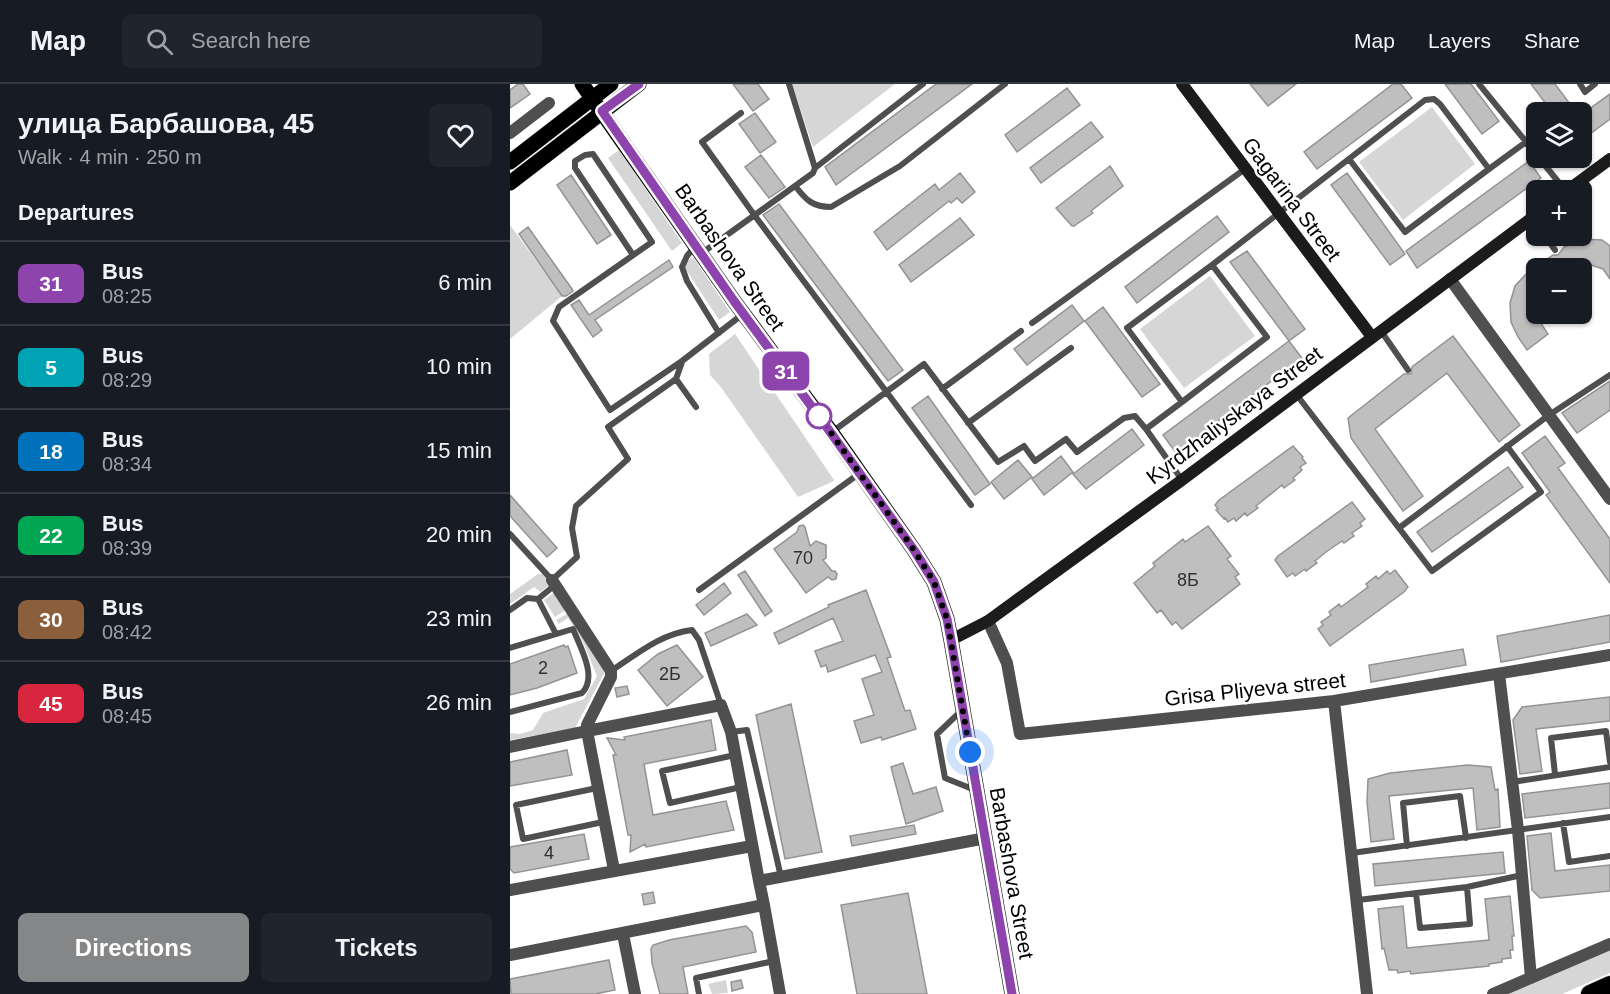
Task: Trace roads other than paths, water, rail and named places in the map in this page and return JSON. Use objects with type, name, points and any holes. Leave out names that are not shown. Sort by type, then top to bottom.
[{"type":"highway","points":[[1590,994],[1610,984]]},
{"type":"main road","name":"Barbashova Street","points":[[582,84],[744,314],[860,473],[934,582],[947,619],[951,640],[1012,994]]},
{"type":"main road","points":[[510,162],[611,84]]},
{"type":"main road","points":[[510,183],[639,84]]},
{"type":"street","name":"Gagarina Street","points":[[1182,84],[1279,213],[1376,334]]},
{"type":"street","points":[[510,133],[549,103]]},
{"type":"street","points":[[1580,180],[1610,159]]},
{"type":"street","name":"Kyrdzhaliyskaya Street","points":[[951,640],[988,621],[1182,480],[1450,279],[1526,225]]},
{"type":"street","points":[[1450,279],[1610,499]]},
{"type":"street","points":[[554,582],[611,671],[611,677],[587,725],[587,731],[614,870]]},
{"type":"street","name":"Grisa Pliyeva street","points":[[988,621],[1007,663],[1020,734],[1334,701],[1610,655]]},
{"type":"street","points":[[1499,674],[1518,830],[1531,978]]},
{"type":"street","points":[[1334,701],[1367,994]]},
{"type":"street","points":[[510,747],[721,705],[731,732],[780,994]]},
{"type":"street","points":[[759,881],[986,838]]},
{"type":"street","points":[[510,890],[752,846]]},
{"type":"street","points":[[510,955],[764,905]]},
{"type":"street","points":[[623,934],[634,994]]},
{"type":"street","points":[[1493,994],[1610,944]]},
{"type":"lane","points":[[789,84],[815,168]]},
{"type":"lane","points":[[719,333],[687,281],[682,267],[687,256],[755,216],[796,187],[813,173],[815,168],[923,84]]},
{"type":"lane","points":[[796,187],[808,202],[818,207],[831,207],[900,166],[1005,84]]},
{"type":"lane","points":[[1349,159],[1405,232],[1526,142],[1479,84]]},
{"type":"lane","points":[[1580,84],[1585,92],[1595,84]]},
{"type":"lane","points":[[1182,402],[1127,328],[1425,100],[1434,99],[1440,104],[1490,169]]},
{"type":"lane","points":[[741,113],[702,142],[971,505]]},
{"type":"lane","points":[[633,255],[575,168],[576,161],[585,155],[593,154],[652,242],[559,307],[553,321],[610,410],[682,361],[744,314]]},
{"type":"lane","points":[[1547,168],[1557,180]]},
{"type":"lane","points":[[1032,323],[1246,169]]},
{"type":"lane","points":[[1553,246],[1556,250]]},
{"type":"lane","points":[[1146,429],[1267,337],[1212,265]]},
{"type":"lane","points":[[942,389],[1020,331]]},
{"type":"lane","points":[[1376,334],[1408,370]]},
{"type":"lane","points":[[968,423],[1071,348]]},
{"type":"lane","points":[[538,599],[577,557],[572,528],[576,506],[628,459],[608,427],[676,379],[682,361]]},
{"type":"lane","points":[[831,433],[924,364],[998,462],[1024,446],[1035,460],[1066,439],[1077,452],[1124,418],[1135,416],[1182,480]]},
{"type":"lane","points":[[1399,528],[1549,415],[1610,375]]},
{"type":"lane","points":[[676,379],[696,407]]},
{"type":"lane","points":[[1296,394],[1432,571],[1541,492],[1507,446]]},
{"type":"lane","points":[[699,590],[860,473]]},
{"type":"lane","points":[[510,534],[554,582]]},
{"type":"lane","points":[[510,610],[527,598],[538,599]]},
{"type":"lane","points":[[538,599],[556,634]]},
{"type":"lane","points":[[510,648],[573,629],[589,680],[588,687],[582,693],[510,712]]},
{"type":"lane","points":[[611,671],[659,639],[692,630],[699,640],[721,705]]},
{"type":"lane","points":[[963,709],[937,734],[945,778],[976,791]]},
{"type":"lane","points":[[731,732],[747,730],[781,877]]},
{"type":"lane","points":[[1556,774],[1551,738],[1606,731],[1610,762]]},
{"type":"lane","points":[[735,755],[662,771],[670,803],[741,788]]},
{"type":"lane","points":[[1512,782],[1610,767]]},
{"type":"lane","points":[[597,788],[516,805],[523,839],[603,822]]},
{"type":"lane","points":[[1407,846],[1403,803],[1460,796],[1466,838]]},
{"type":"lane","points":[[1352,853],[1610,817]]},
{"type":"lane","points":[[1563,823],[1569,862],[1610,856]]},
{"type":"lane","points":[[1358,900],[1467,887],[1522,875]]},
{"type":"lane","points":[[1416,893],[1420,928],[1470,924],[1467,887]]},
{"type":"lane","points":[[699,994],[696,978],[774,961]]}]
